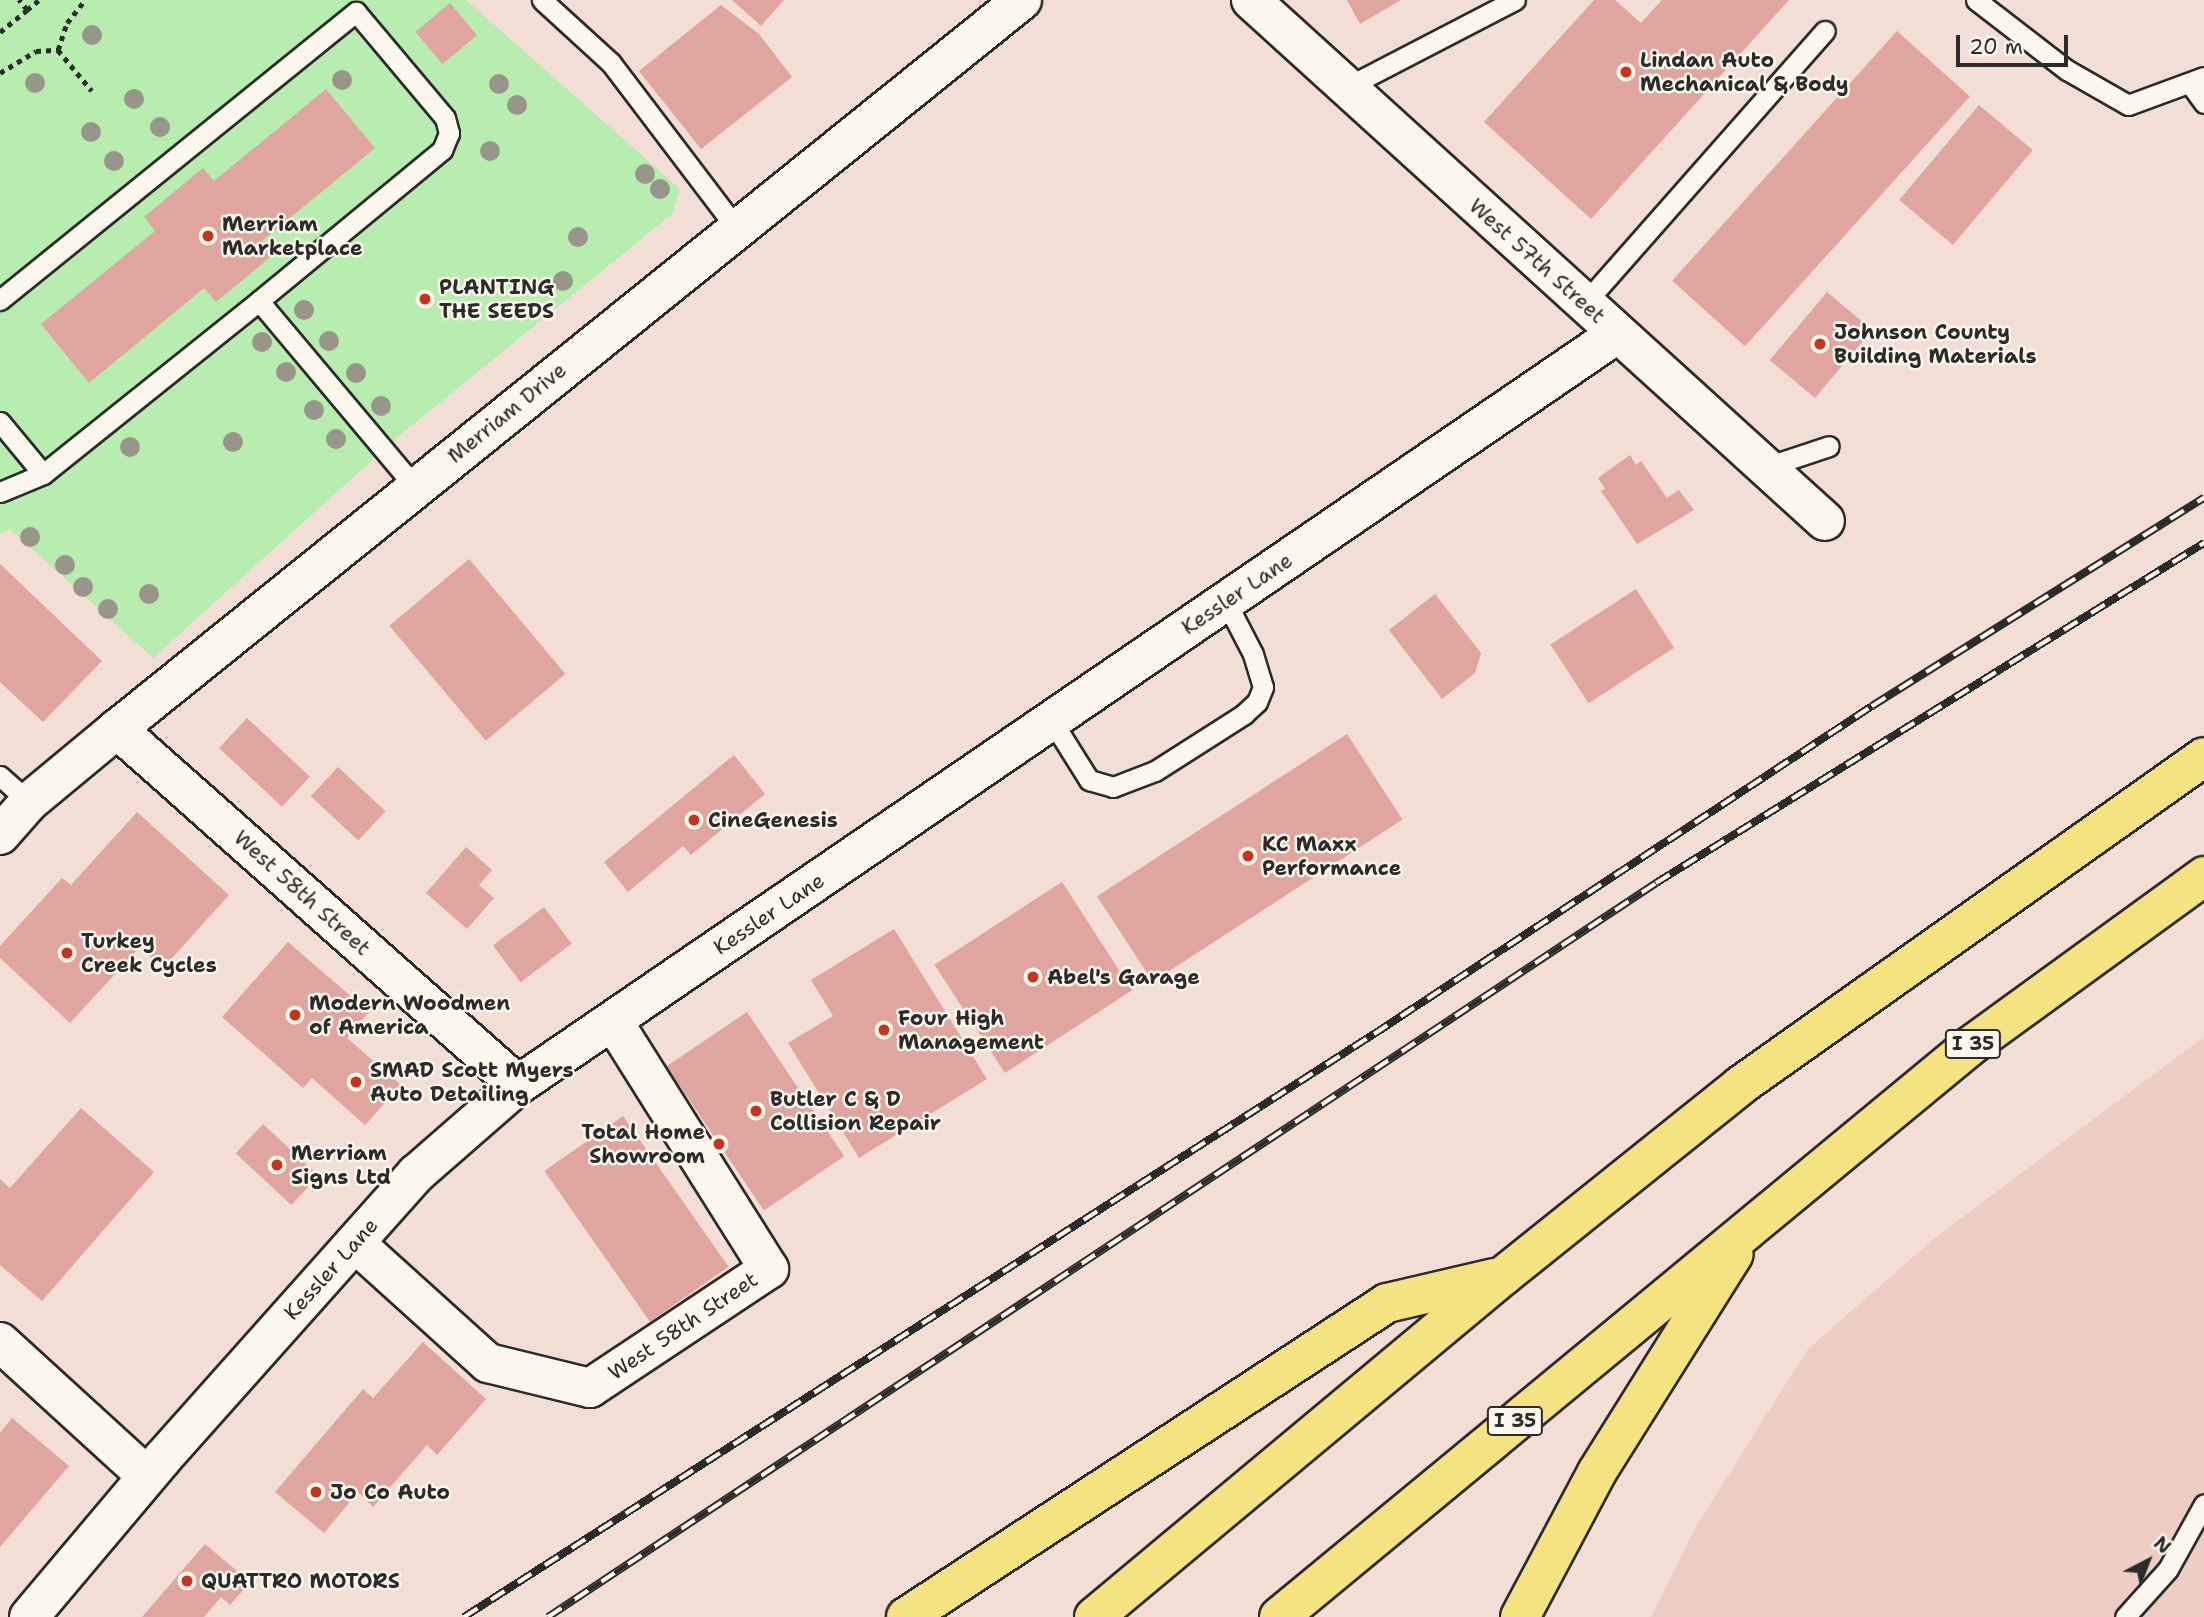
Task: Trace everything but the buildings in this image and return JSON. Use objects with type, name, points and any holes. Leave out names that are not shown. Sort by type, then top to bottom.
[{"type":"highway","points":[[1094,1617],[1503,1276],[1741,1086],[2204,757]]},
{"type":"highway","name":"I 35","points":[[1279,1617],[1969,1047],[2204,876]]},
{"type":"highway","points":[[1520,1617],[1597,1472],[1752,1225]]},
{"type":"highway","points":[[906,1617],[1387,1303],[1503,1276]]},
{"type":"street","name":"West 57th Street","points":[[1251,0],[1825,521]]},
{"type":"street","name":"Merriam Drive","points":[[0,835],[29,802],[117,729],[737,229],[1003,5]]},
{"type":"street","name":"Kessler Lane","points":[[29,1617],[148,1476],[416,1174],[518,1085],[1617,334]]},
{"type":"street","name":"West 58th Street","points":[[117,729],[518,1085]]},
{"type":"street","name":"West 58th Street","points":[[355,1243],[488,1363],[590,1388],[769,1269],[613,1021]]},
{"type":"street","points":[[0,1342],[148,1476]]},
{"type":"lane","points":[[542,0],[611,63],[737,229]]},
{"type":"lane","points":[[1347,87],[1515,0]]},
{"type":"lane","points":[[1976,0],[2067,70],[2128,105],[2197,81],[2204,103]]},
{"type":"lane","points":[[0,300],[356,12],[446,118],[449,133],[442,150],[259,302],[43,474],[0,492]]},
{"type":"lane","points":[[1584,304],[1825,31]]},
{"type":"lane","points":[[259,302],[415,487]]},
{"type":"lane","points":[[0,422],[43,474]]},
{"type":"lane","points":[[1766,467],[1829,446]]},
{"type":"lane","points":[[1052,721],[1089,780],[1113,787],[1155,771],[1244,714],[1257,702],[1263,687],[1253,653],[1226,602]]},
{"type":"lane","points":[[0,776],[29,802]]},
{"type":"lane","points":[[2125,1617],[2168,1569],[2204,1504]]},
{"type":"path","points":[[19,0],[27,10]]},
{"type":"path","points":[[0,32],[39,0]]},
{"type":"path","points":[[58,50],[67,23],[85,0]]},
{"type":"path","points":[[0,73],[36,51],[58,50]]},
{"type":"path","points":[[58,50],[92,91]]},
{"type":"shaded area","points":[[2204,1037],[2204,1617],[1651,1617],[1695,1528],[1808,1349],[1936,1237]]},
{"type":"green space","points":[[0,0],[466,0],[680,189],[672,214],[400,435],[153,658],[10,529],[0,535]]},
{"type":"railway","points":[[464,1617],[1374,1034],[1872,706],[2204,498]]},
{"type":"railway","points":[[548,1617],[1656,883],[2204,543]]},
{"type":"place","name":"Lindan Auto Mechanical & Body","points":[[1626,72]]},
{"type":"place","name":"Merriam Marketplace","points":[[208,236]]},
{"type":"place","name":"PLANTING THE SEEDS","points":[[425,299]]},
{"type":"place","name":"Johnson County Building Materials","points":[[1820,344]]},
{"type":"place","name":"CineGenesis","points":[[694,820]]},
{"type":"place","name":"KC Maxx Performance","points":[[1248,856]]},
{"type":"place","name":"Turkey Creek Cycles","points":[[67,953]]},
{"type":"place","name":"Abel's Garage","points":[[1033,977]]},
{"type":"place","name":"Modern Woodmen of America","points":[[295,1015]]},
{"type":"place","name":"Four High Management","points":[[884,1030]]},
{"type":"place","name":"SMAD Scott Myers Auto Detailing","points":[[356,1082]]},
{"type":"place","name":"Butler C & D Collision Repair","points":[[756,1111]]},
{"type":"place","name":"Total Home Showroom","points":[[719,1144]]},
{"type":"place","name":"Merriam Signs Ltd","points":[[277,1165]]},
{"type":"place","name":"Jo Co Auto","points":[[316,1492]]},
{"type":"place","name":"QUATTRO MOTORS","points":[[187,1581]]}]
